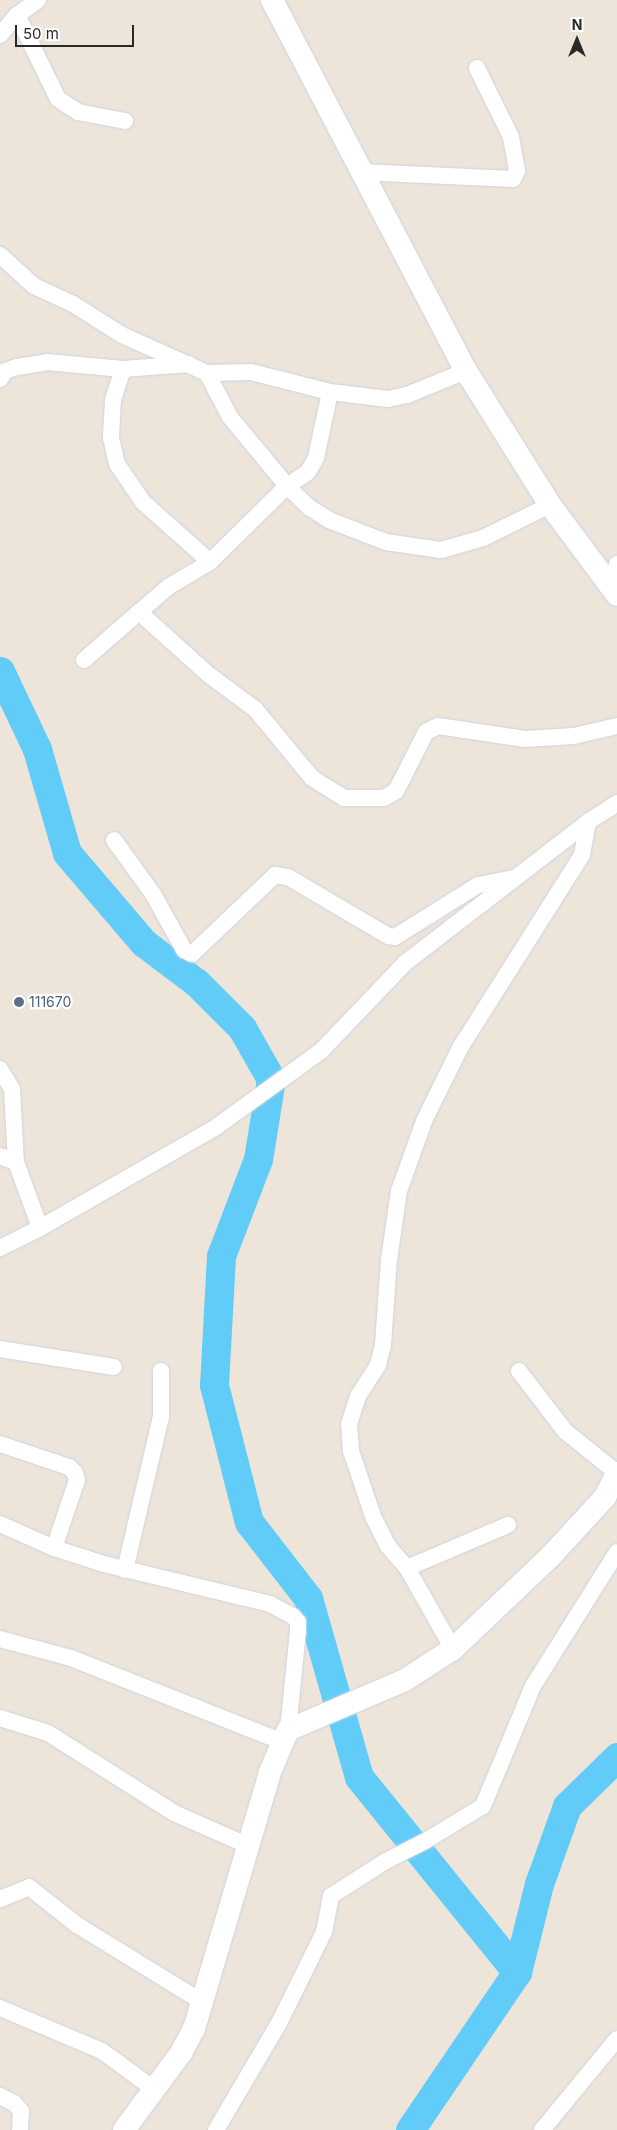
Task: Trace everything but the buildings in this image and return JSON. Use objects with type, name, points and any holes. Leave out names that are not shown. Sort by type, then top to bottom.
[{"type":"main road","points":[[272,0],[360,172],[466,372],[550,505],[614,591]]},
{"type":"main road","points":[[124,2130],[156,2090],[194,2030],[204,2003],[248,1846],[285,1736],[323,1714],[359,1702],[422,1671],[453,1649],[549,1558],[605,1497],[617,1473]]},
{"type":"street","points":[[0,36],[17,15],[38,0]]},
{"type":"street","points":[[17,15],[58,99],[78,112],[125,121]]},
{"type":"street","points":[[360,172],[513,179],[517,171],[511,137],[477,68]]},
{"type":"street","points":[[0,255],[34,286],[73,304],[122,335],[191,364],[207,373],[251,372],[330,392],[388,399],[407,395],[466,372]]},
{"type":"street","points":[[0,379],[5,372],[17,367],[46,362],[123,369],[191,364]]},
{"type":"street","points":[[123,369],[116,384],[110,420],[117,464],[143,502],[210,562]]},
{"type":"street","points":[[207,373],[230,417],[287,486],[310,508],[329,520],[386,542],[441,550],[483,538],[550,505]]},
{"type":"street","points":[[84,660],[168,588],[210,562],[287,486],[308,472],[316,458],[330,392]]},
{"type":"street","points":[[614,591],[617,564]]},
{"type":"street","points":[[139,612],[209,675],[255,709],[312,778],[344,798],[384,798],[396,791],[426,732],[438,726],[525,739],[574,736],[617,726]]},
{"type":"street","points":[[0,1248],[40,1228],[216,1127],[320,1052],[405,963],[520,877],[588,822],[617,803]]},
{"type":"street","points":[[453,1649],[407,1568],[388,1546],[374,1519],[351,1451],[349,1424],[358,1396],[378,1365],[383,1345],[389,1260],[399,1191],[424,1121],[460,1048],[582,855],[588,822]]},
{"type":"street","points":[[114,840],[153,894],[184,950],[192,954],[274,876],[288,876],[388,936],[395,937],[478,885],[520,877]]},
{"type":"street","points":[[0,1069],[12,1089],[16,1162],[40,1228]]},
{"type":"street","points":[[0,1156],[16,1162]]},
{"type":"street","points":[[0,1349],[34,1357],[114,1367]]},
{"type":"street","points":[[125,1570],[161,1417],[161,1371]]},
{"type":"street","points":[[520,1371],[566,1431],[617,1473]]},
{"type":"street","points":[[0,1444],[69,1467],[75,1473],[77,1480],[54,1548]]},
{"type":"street","points":[[0,1524],[54,1548],[125,1570],[270,1604],[293,1616],[298,1622],[298,1631],[285,1736],[71,1658],[0,1639]]},
{"type":"street","points":[[407,1568],[508,1525]]},
{"type":"street","points":[[216,2130],[279,2023],[320,1941],[331,1896],[386,1861],[427,1840],[477,1810],[490,1797],[533,1686],[617,1552]]},
{"type":"street","points":[[0,1718],[48,1733],[174,1813],[248,1846]]},
{"type":"street","points":[[0,1899],[29,1887],[77,1925],[204,2003]]},
{"type":"street","points":[[0,2008],[102,2051],[156,2090]]},
{"type":"street","points":[[542,2130],[617,2039]]},
{"type":"street","points":[[0,2096],[14,2103],[21,2111],[20,2130]]},
{"type":"waterway","points":[[0,671],[37,749],[67,853],[144,943],[197,983],[242,1028],[271,1079],[258,1159],[221,1256],[214,1385],[249,1522],[308,1598],[359,1777],[517,1972]]},
{"type":"waterway","points":[[410,2130],[517,1972],[539,1884],[567,1806],[617,1757]]},
{"type":"place","name":"111670","points":[[19,1002]]}]
